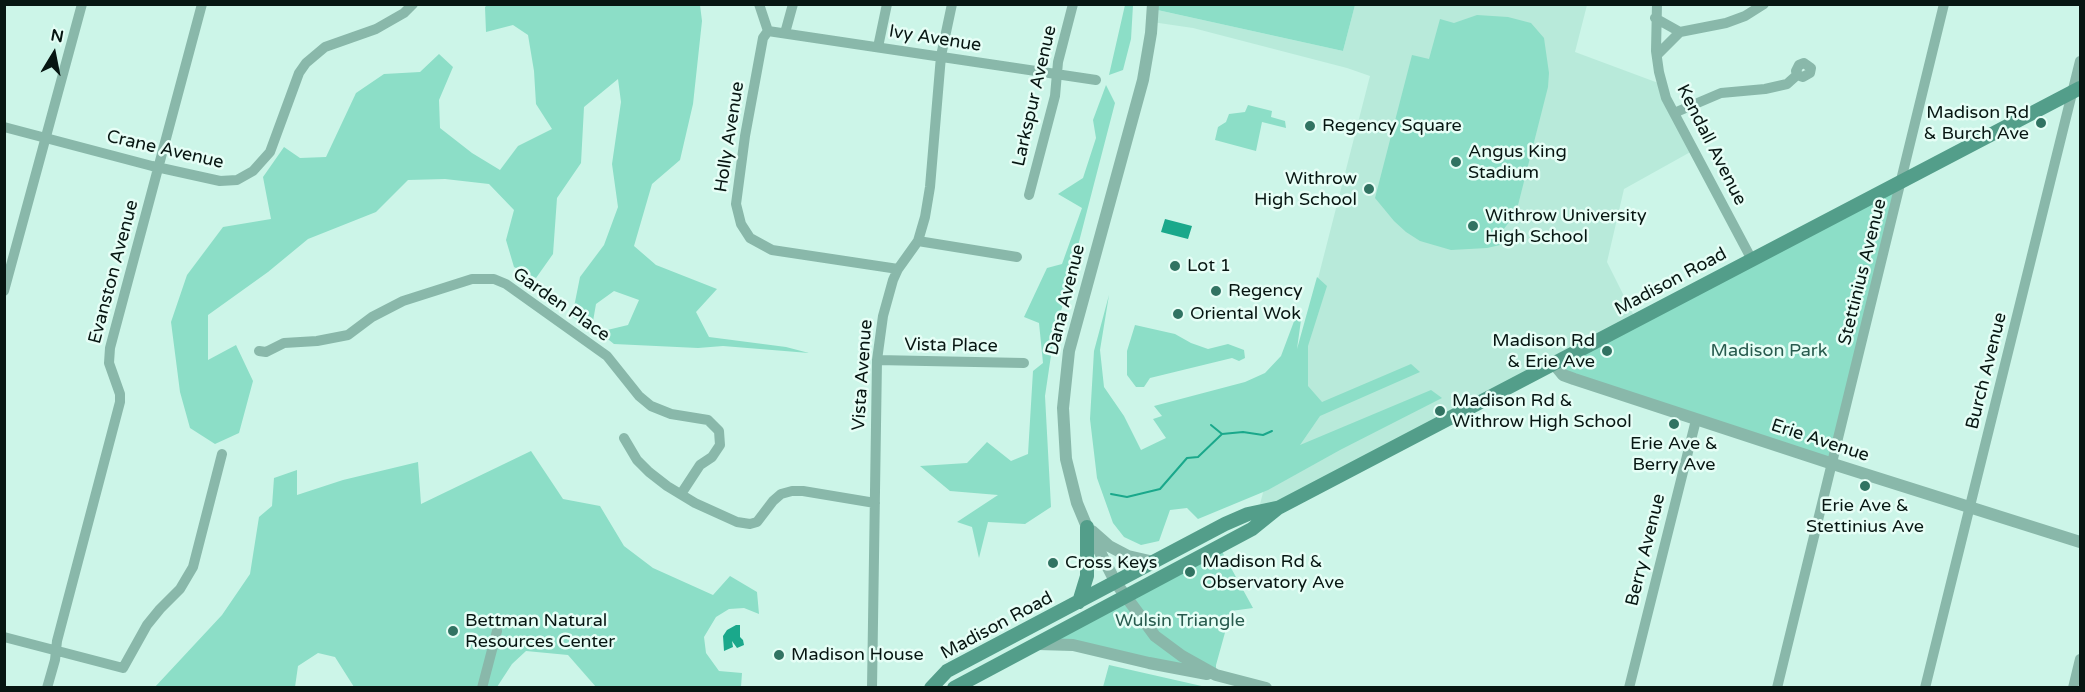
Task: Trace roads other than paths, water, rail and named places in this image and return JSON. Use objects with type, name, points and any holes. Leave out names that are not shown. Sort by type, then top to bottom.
[{"type":"main road","name":"Madison Road","points":[[954,687],[1252,529],[1278,508],[2076,90]]},
{"type":"main road","name":"Madison Road","points":[[931,687],[947,671],[1225,524],[1248,514],[1278,508]]},
{"type":"main road","points":[[1079,602],[1088,576],[1087,527]]},
{"type":"main road","points":[[1010,659],[1054,625],[1113,592],[1116,583]]},
{"type":"street","points":[[4,291],[82,4]]},
{"type":"street","name":"Evanston Avenue","points":[[47,687],[120,402],[120,394],[109,363],[110,348],[202,4]]},
{"type":"street","name":"Crane Avenue","points":[[4,127],[220,181],[237,180],[246,176],[270,152],[299,73],[306,63],[325,47],[376,29],[404,13],[413,4]]},
{"type":"street","points":[[759,4],[768,32]]},
{"type":"street","points":[[785,33],[793,4]]},
{"type":"street","points":[[878,47],[887,4]]},
{"type":"street","name":"Vista Avenue","points":[[872,687],[878,360],[883,316],[898,269],[918,242],[930,187],[941,56],[952,4]]},
{"type":"street","name":"Larkspur Avenue","points":[[1029,195],[1054,96],[1058,62],[1073,4]]},
{"type":"street","name":"Dana Avenue","points":[[1153,4],[1151,33],[1143,80],[1069,351],[1063,408],[1064,439],[1071,482],[1087,527],[1116,583],[1159,640],[1216,675]]},
{"type":"street","name":"Kendall Avenue","points":[[1657,4],[1655,18],[1657,55],[1661,84],[1666,98],[1752,260]]},
{"type":"street","points":[[1657,55],[1680,32],[1726,23],[1745,16],[1764,4]]},
{"type":"street","name":"Stettinius Avenue","points":[[1777,687],[1944,4]]},
{"type":"street","points":[[1655,18],[1680,32]]},
{"type":"street","name":"Ivy Avenue","points":[[768,32],[1096,80]]},
{"type":"street","name":"Holly Avenue","points":[[768,32],[763,38],[745,136],[736,204],[741,224],[750,238],[772,250],[898,269]]},
{"type":"street","name":"Burch Avenue","points":[[1925,687],[2076,90],[2080,61]]},
{"type":"street","points":[[1674,113],[1721,93],[1765,89],[1787,84],[1797,75]]},
{"type":"street","points":[[918,242],[1017,257]]},
{"type":"street","name":"Garden Place","points":[[258,351],[266,352],[284,343],[317,341],[348,335],[372,317],[403,301],[472,279],[494,279],[506,284],[607,356],[639,396],[651,406],[671,414],[708,420],[719,431],[720,445],[712,457],[700,465],[681,495]]},
{"type":"street","name":"Vista Place","points":[[878,360],[1024,363]]},
{"type":"street","name":"Erie Avenue","points":[[1554,364],[1563,375],[1970,509],[2080,542]]},
{"type":"street","name":"Berry Avenue","points":[[1629,687],[1696,420]]},
{"type":"street","points":[[624,438],[637,460],[649,472],[681,495],[738,522],[750,524],[757,522],[767,507],[781,494],[792,491],[874,503]]},
{"type":"street","points":[[4,637],[123,668],[147,625],[188,579],[222,454]]},
{"type":"street","points":[[1087,527],[1109,546],[1128,556],[1154,562]]},
{"type":"street","points":[[482,687],[497,631]]},
{"type":"street","points":[[1038,644],[1073,645],[1266,687]]},
{"type":"street","points":[[2073,687],[2080,659]]},
{"type":"waterway","points":[[1211,425],[1222,434]]},
{"type":"waterway","points":[[1111,494],[1127,497],[1160,489],[1187,458],[1198,457],[1222,434],[1243,432],[1263,435],[1272,431]]},
{"type":"place","name":"Madison Rd & Burch Ave","points":[[2041,123]]},
{"type":"place","name":"Regency Square","points":[[1310,126]]},
{"type":"place","name":"Angus King Stadium","points":[[1456,162]]},
{"type":"place","name":"Withrow High School","points":[[1369,189]]},
{"type":"place","name":"Withrow University High School","points":[[1473,226]]},
{"type":"place","name":"Lot 1","points":[[1175,266]]},
{"type":"place","name":"Regency","points":[[1216,291]]},
{"type":"place","name":"Oriental Wok","points":[[1178,314]]},
{"type":"place","name":"Madison Rd & Erie Ave","points":[[1607,351]]},
{"type":"place","name":"Madison Rd & Withrow High School","points":[[1440,411]]},
{"type":"place","name":"Erie Ave & Berry Ave","points":[[1674,424]]},
{"type":"place","name":"Erie Ave & Stettinius Ave","points":[[1865,486]]},
{"type":"place","name":"Cross Keys","points":[[1053,563]]},
{"type":"place","name":"Madison Rd & Observatory Ave","points":[[1190,572]]},
{"type":"place","name":"Bettman Natural Resources Center","points":[[453,631]]},
{"type":"place","name":"Madison House","points":[[779,655]]},
{"type":"park label","name":"Madison Park","points":[[1769,351]]},
{"type":"park label","name":"Wulsin Triangle","points":[[1180,621]]}]
